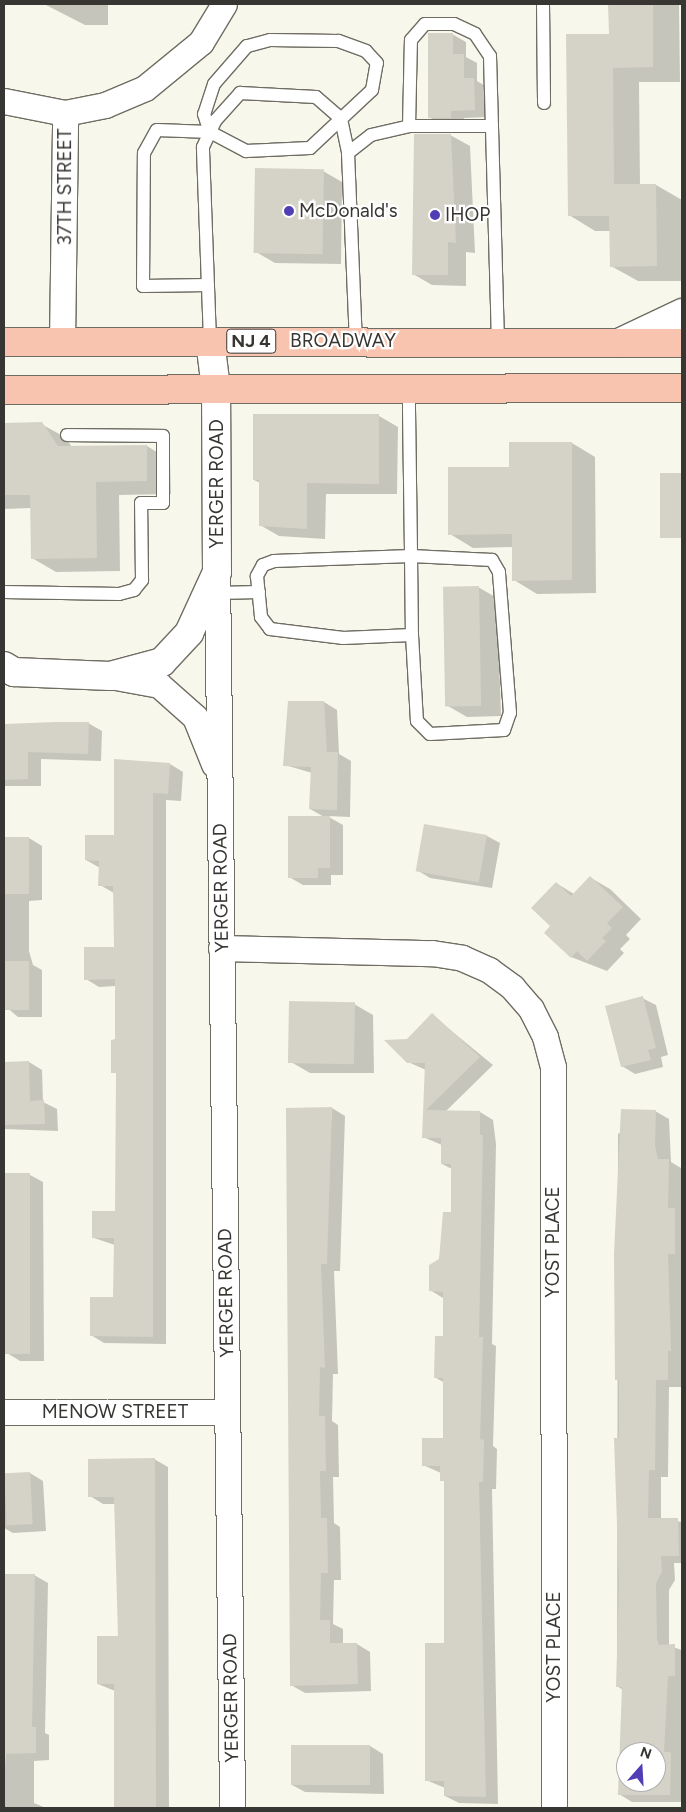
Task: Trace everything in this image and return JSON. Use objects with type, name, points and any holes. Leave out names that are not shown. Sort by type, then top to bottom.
[{"type":"main road","name":"BROADWAY","points":[[4,342],[356,341],[682,343]]},
{"type":"main road","points":[[4,390],[216,388],[409,391],[682,388]]},
{"type":"street","name":"37TH STREET","points":[[62,342],[65,113],[105,104],[145,88],[175,68],[200,42],[224,4]]},
{"type":"street","points":[[6,105],[65,113]]},
{"type":"street","points":[[621,342],[682,313]]},
{"type":"street","name":"YERGER ROAD","points":[[210,341],[216,388],[232,1808]]},
{"type":"street","points":[[7,671],[110,676],[162,662],[189,633],[217,583]]},
{"type":"street","name":"YERGER ROAD","points":[[110,676],[159,685],[195,717],[220,778]]},
{"type":"street","name":"YOST PLACE","points":[[222,948],[432,953],[462,958],[489,970],[512,987],[532,1009],[545,1037],[552,1067],[554,1808]]},
{"type":"street","name":"MENOW STREET","points":[[4,1412],[227,1412]]},
{"type":"lane","points":[[542,4],[544,102]]},
{"type":"lane","points":[[409,126],[411,40],[425,24],[454,24],[475,34],[490,56],[498,342]]},
{"type":"lane","points":[[208,285],[143,286],[144,153],[157,130],[210,132],[246,151],[299,151],[319,144],[377,81],[373,57],[338,41],[270,40],[247,46],[214,84],[204,114],[210,132]]},
{"type":"lane","points":[[210,341],[204,147],[210,132],[240,93],[316,97],[341,119],[348,153],[356,341]]},
{"type":"lane","points":[[348,153],[371,135],[409,126],[492,126]]},
{"type":"lane","points":[[409,391],[411,556],[412,635],[417,720],[423,731],[430,734],[504,730],[510,713],[498,567],[486,558],[411,556],[274,562],[264,565],[257,576],[261,617],[270,628],[283,632],[343,638],[412,635]]},
{"type":"lane","points":[[4,592],[119,594],[134,590],[142,580],[141,503],[163,503],[163,436],[67,436]]},
{"type":"lane","points":[[217,583],[259,592]]},
{"type":"building","points":[[608,4],[653,4],[653,67],[613,68],[614,184],[656,184],[657,266],[610,267],[609,216],[568,216],[566,34],[609,34]]},
{"type":"building","points":[[428,33],[453,33],[453,54],[464,54],[464,78],[474,78],[475,110],[451,111],[451,118],[428,118]]},
{"type":"building","name":"IHOP","points":[[414,134],[451,134],[456,243],[448,242],[448,275],[412,275]]},
{"type":"building","name":"McDonald's","points":[[255,168],[324,169],[323,254],[254,253]]},
{"type":"building","points":[[253,414],[379,414],[379,484],[307,483],[307,529],[259,526],[259,480],[253,480]]},
{"type":"building","points":[[42,422],[58,446],[147,445],[147,481],[96,482],[97,558],[31,559],[30,495],[4,495],[4,423]]},
{"type":"building","points":[[509,442],[572,442],[572,580],[512,581],[512,534],[448,535],[448,467],[509,467]]},
{"type":"building","points":[[660,473],[682,473],[682,538],[660,538]]},
{"type":"building","points":[[479,586],[481,706],[445,707],[443,587]]},
{"type":"building","points":[[288,701],[324,701],[327,752],[338,752],[337,810],[309,809],[311,767],[283,766]]},
{"type":"building","points":[[89,722],[88,754],[28,752],[28,779],[4,780],[4,724]]},
{"type":"building","points":[[114,759],[170,763],[168,794],[153,793],[153,1337],[90,1336],[90,1297],[113,1297],[114,1238],[92,1238],[92,1211],[115,1211],[116,1073],[111,1073],[111,1040],[115,1039],[115,979],[84,980],[84,947],[114,947],[113,886],[98,886],[99,861],[85,860],[85,835],[114,835]]},
{"type":"building","points":[[288,816],[330,816],[330,868],[318,868],[318,878],[288,878]]},
{"type":"building","points":[[424,824],[487,835],[479,882],[416,871]]},
{"type":"building","points":[[4,837],[29,837],[29,894],[4,894]]},
{"type":"building","points":[[590,876],[623,907],[607,923],[612,928],[602,938],[606,941],[587,961],[577,951],[571,958],[544,933],[550,926],[531,908],[556,882],[571,896]]},
{"type":"building","points":[[4,961],[29,961],[29,1010],[4,1010]]},
{"type":"building","points":[[643,996],[656,1048],[648,1050],[651,1060],[621,1067],[605,1006]]},
{"type":"building","points":[[289,1001],[355,1002],[354,1064],[288,1063]]},
{"type":"building","points":[[432,1013],[480,1057],[426,1110],[480,1111],[480,1135],[483,1135],[479,1337],[483,1337],[480,1439],[484,1440],[483,1482],[479,1482],[486,1797],[444,1796],[444,1781],[425,1781],[425,1643],[444,1643],[444,1481],[440,1481],[440,1466],[422,1466],[422,1438],[443,1438],[443,1378],[434,1378],[435,1336],[443,1336],[443,1292],[429,1291],[429,1265],[439,1259],[443,1212],[451,1212],[451,1164],[441,1164],[441,1138],[422,1138],[425,1063],[407,1063],[384,1040],[407,1039]]},
{"type":"building","points":[[29,1061],[30,1101],[44,1100],[45,1124],[4,1125],[4,1062]]},
{"type":"building","points":[[332,1107],[327,1264],[321,1264],[325,1368],[320,1367],[319,1416],[325,1416],[326,1471],[320,1471],[321,1518],[327,1518],[328,1573],[321,1573],[320,1620],[330,1620],[330,1643],[357,1643],[358,1684],[290,1686],[286,1108]]},
{"type":"building","points":[[621,1109],[656,1110],[655,1146],[658,1159],[669,1159],[668,1208],[675,1208],[675,1254],[668,1254],[671,1351],[668,1351],[668,1380],[656,1380],[655,1470],[649,1470],[648,1518],[678,1518],[679,1556],[661,1556],[662,1572],[656,1583],[657,1639],[659,1645],[675,1644],[675,1676],[668,1676],[665,1742],[620,1742],[622,1687],[616,1687],[619,1583],[614,1438],[619,1438],[619,1380],[615,1380],[614,1253]]},
{"type":"building","points":[[4,1173],[30,1173],[30,1354],[4,1354]]},
{"type":"building","points":[[155,1458],[156,1808],[114,1808],[114,1684],[97,1684],[97,1636],[118,1636],[114,1497],[88,1497],[88,1459]]},
{"type":"building","points":[[30,1472],[33,1524],[7,1525],[4,1473]]},
{"type":"building","points":[[5,1574],[35,1574],[32,1727],[36,1727],[36,1753],[4,1754]]},
{"type":"building","points":[[291,1745],[370,1745],[370,1785],[291,1785]]},
{"type":"building","points":[[666,1752],[671,1752],[670,1795],[618,1795],[618,1792],[666,1792]]},
{"type":"place","name":"McDonald's","points":[[289,211]]},
{"type":"place","name":"IHOP","points":[[435,215]]}]
